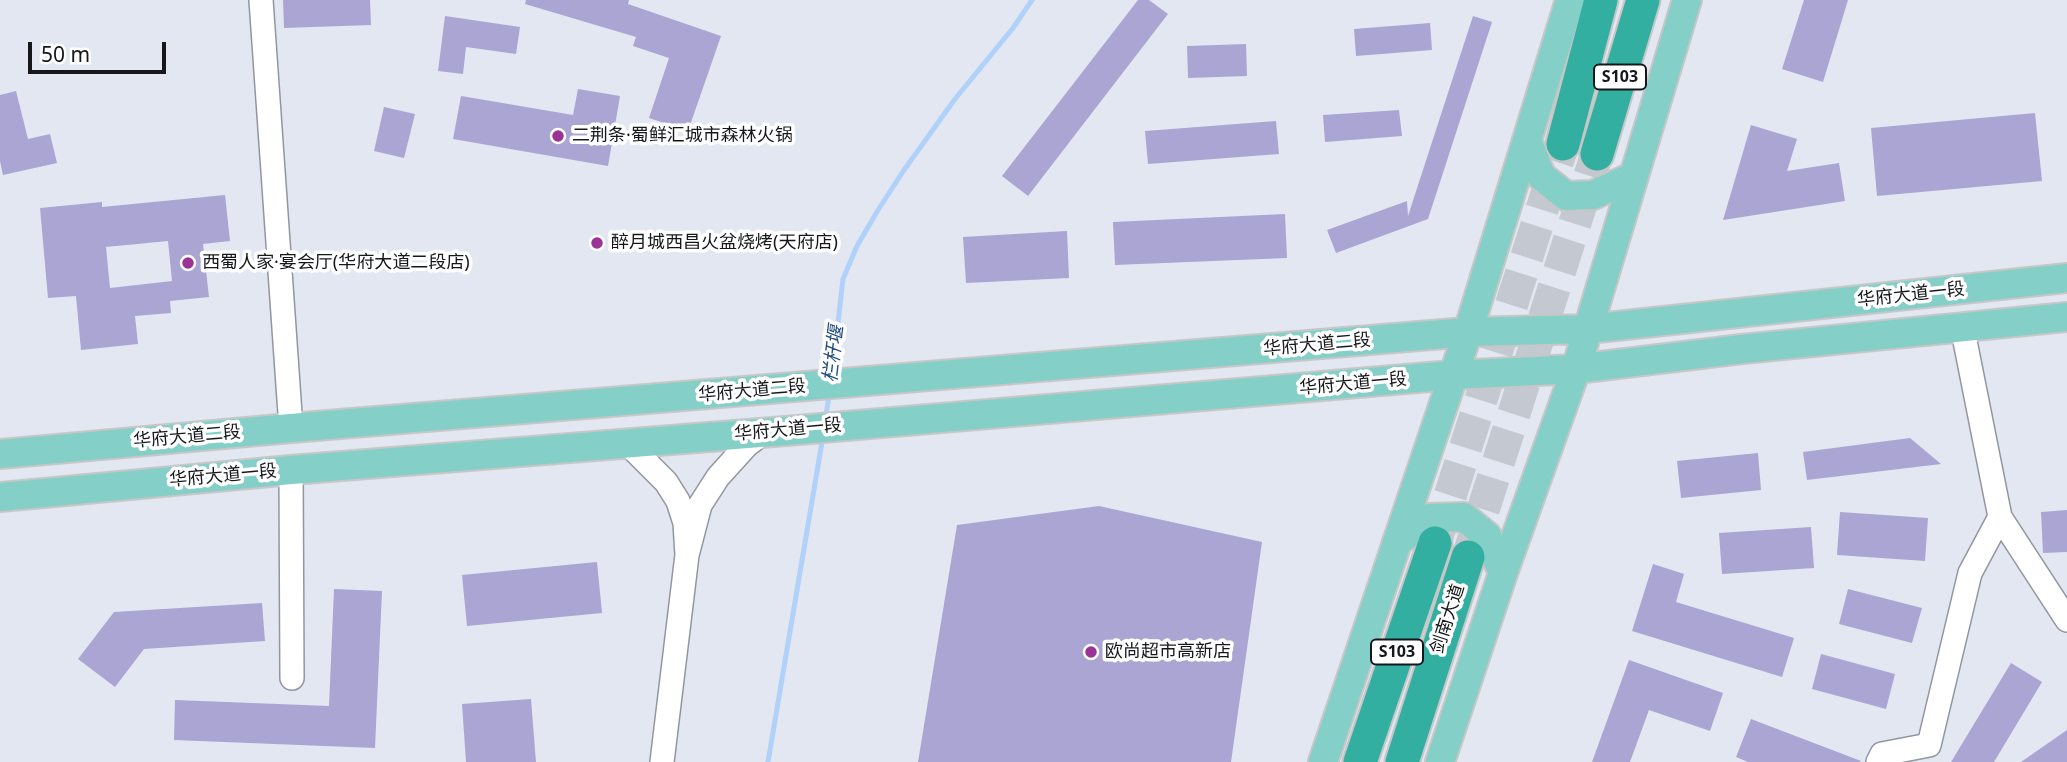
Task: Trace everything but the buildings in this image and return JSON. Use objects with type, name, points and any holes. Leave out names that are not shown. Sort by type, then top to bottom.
[{"type":"highway","name":"S103","points":[[1563,144],[1601,0]]},
{"type":"highway","name":"S103","points":[[1597,154],[1643,0]]},
{"type":"highway","name":"剑南大道","points":[[1360,762],[1434,543]]},
{"type":"highway","name":"剑南大道","points":[[1402,762],[1468,557]]},
{"type":"main road","points":[[1323,762],[1468,332],[1570,0]]},
{"type":"main road","points":[[1440,762],[1503,573],[1576,369],[1687,0]]},
{"type":"main road","points":[[1527,140],[1541,176],[1566,196],[1594,195],[1632,177]]},
{"type":"main road","name":"华府大道一段","points":[[1588,329],[2067,278]]},
{"type":"main road","name":"华府大道一段","points":[[0,497],[626,442],[1453,375],[1576,369],[1742,349],[2067,317]]},
{"type":"main road","name":"华府大道二段","points":[[0,454],[1468,332],[1588,329]]},
{"type":"main road","points":[[1397,542],[1429,518],[1464,517],[1487,536],[1503,573]]},
{"type":"street","points":[[261,0],[291,428]]},
{"type":"street","points":[[1962,326],[2000,517],[2067,620]]},
{"type":"street","points":[[662,762],[687,555],[700,505],[718,477],[747,445],[763,433]]},
{"type":"street","points":[[626,442],[666,482],[678,501],[685,523],[687,555]]},
{"type":"street","points":[[290,470],[292,678]]},
{"type":"street","points":[[1878,762],[1882,754],[1929,745],[1970,573],[2000,517]]},
{"type":"waterway","name":"栏杆堰","points":[[832,375],[843,279],[857,246],[904,170],[1032,0]]},
{"type":"waterway","name":"栏杆堰","points":[[825,420],[830,391]]},
{"type":"waterway","name":"栏杆堰","points":[[768,762],[823,436]]},
{"type":"tunnel","points":[[1435,543],[1563,144]]},
{"type":"tunnel","points":[[1468,557],[1597,154]]},
{"type":"place","name":"二荆条·蜀鲜汇城市森林火锅","points":[[558,136]]},
{"type":"place","name":"醉月城西昌火盆烧烤(天府店)","points":[[597,243]]},
{"type":"place","name":"西蜀人家·宴会厅(华府大道二段店)","points":[[188,263]]},
{"type":"place","name":"欧尚超市高新店","points":[[1091,652]]}]
